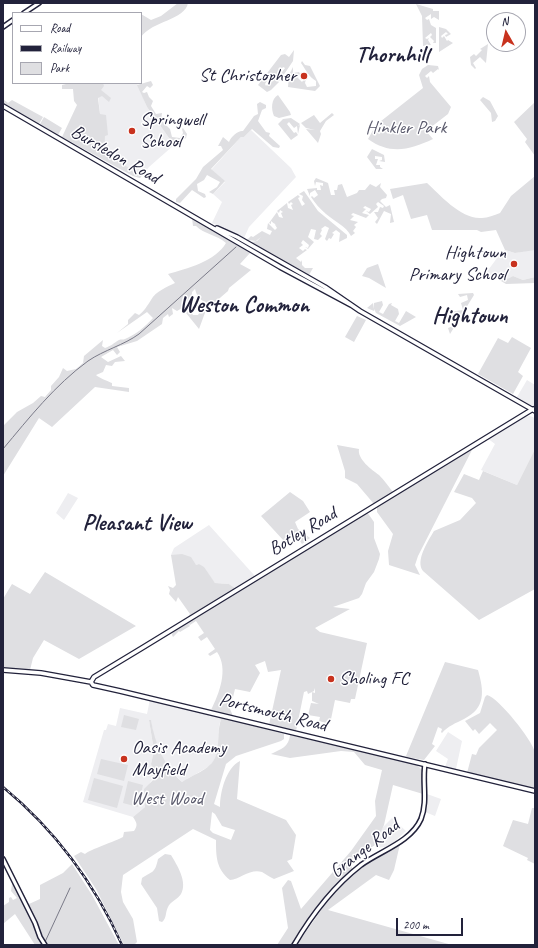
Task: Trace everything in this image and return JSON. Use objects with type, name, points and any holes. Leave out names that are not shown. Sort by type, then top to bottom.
[{"type":"main road","name":"Bursledon Road","points":[[3,106],[214,227],[237,237],[318,283],[351,305],[534,410]]},
{"type":"main road","points":[[522,415],[524,411],[524,404]]},
{"type":"main road","name":"Botley Road","points":[[91,682],[94,677],[522,415],[534,410]]},
{"type":"main road","name":"Portsmouth Road","points":[[3,670],[41,673],[91,682],[94,685],[535,791]]},
{"type":"street","points":[[26,12],[39,3]]},
{"type":"street","points":[[3,27],[12,21]]},
{"type":"street","name":"Grange Road","points":[[294,945],[310,920],[339,884],[361,865],[405,838],[417,825],[423,810],[425,764]]},
{"type":"street","points":[[3,859],[44,944]]},
{"type":"shaded area","name":"Springwell School","points":[[97,84],[137,84],[147,107],[174,145],[149,167],[140,178],[133,176],[98,157],[100,114]]},
{"type":"shaded area","points":[[251,130],[291,168],[296,177],[249,227],[244,238],[212,223],[222,202],[213,194],[225,182],[211,170],[241,137],[244,137]]},
{"type":"shaded area","name":"Hightown Primary School","points":[[535,249],[535,277],[523,280],[513,276],[507,279],[504,277],[501,281],[486,273],[500,254],[505,250],[515,253]]},
{"type":"shaded area","points":[[527,380],[535,385],[535,405],[530,405],[517,397]]},
{"type":"shaded area","points":[[530,416],[535,418],[535,449],[517,485],[481,470],[495,444],[487,438],[524,417]]},
{"type":"shaded area","points":[[68,493],[78,498],[64,520],[56,513]]},
{"type":"shaded area","points":[[209,525],[254,575],[254,577],[235,588],[229,584],[215,583],[199,564],[196,565],[171,555],[174,548]]},
{"type":"shaded area","points":[[150,699],[210,712],[209,717],[211,715],[222,717],[219,725],[218,754],[215,760],[208,767],[182,782],[165,763],[154,737],[151,721],[149,720],[154,751],[151,764],[155,778],[151,781],[145,793],[145,807],[133,817],[83,802],[104,730],[106,730],[108,724],[116,726],[120,708],[147,714]]},
{"type":"shaded area","points":[[448,732],[462,741],[456,769],[445,767],[448,759],[436,751]]},
{"type":"shaded area","points":[[427,794],[441,799],[435,816],[425,812]]},
{"type":"shaded area","points":[[392,818],[406,831],[394,842],[385,847],[377,848],[375,845],[383,827]]},
{"type":"green space","points":[[178,3],[188,3],[186,9],[181,13],[153,27],[142,36],[142,15],[151,20],[161,16]]},
{"type":"green space","points":[[416,4],[433,9],[433,11],[439,11],[439,20],[434,17],[431,19],[431,14],[425,18],[427,20],[429,19],[431,25],[436,28],[436,43],[433,43],[434,41],[430,37],[432,35],[431,33],[425,38],[429,38],[428,40],[431,45],[423,46],[422,16]]},
{"type":"green space","points":[[439,27],[446,29],[451,34],[446,37],[445,35],[448,34],[446,32],[441,36],[442,38],[444,36],[447,41],[448,40],[453,43],[439,52]]},
{"type":"green space","points":[[486,45],[486,63],[480,57],[473,63],[476,68],[475,69],[471,65],[470,57],[474,54],[476,56],[482,50],[480,49]]},
{"type":"green space","points":[[294,50],[293,61],[279,81],[277,79],[285,68],[283,67],[275,78],[271,75],[265,84],[266,86],[273,77],[279,82],[271,90],[267,92],[258,85],[281,55],[285,54],[289,57]]},
{"type":"green space","points":[[302,61],[305,65],[310,66],[320,86],[315,91],[288,87],[289,75],[293,67],[293,73],[299,72],[300,74],[298,78],[302,82],[305,78],[306,79],[305,83],[307,87],[316,86],[316,81],[311,77],[301,63]]},
{"type":"green space","name":"Hinkler Park","points":[[428,65],[438,66],[439,70],[438,69],[433,73],[431,71],[425,76],[427,78],[429,76],[430,82],[451,107],[448,114],[426,131],[433,139],[408,148],[392,149],[376,144],[368,139],[376,125],[423,88],[419,75],[422,69]]},
{"type":"green space","points":[[151,81],[153,85],[150,88],[147,86],[142,92],[147,92],[153,101],[151,106],[156,114],[162,113],[161,120],[170,129],[172,137],[180,138],[183,133],[183,128],[187,134],[186,138],[174,145],[147,107],[137,85]]},
{"type":"green space","points":[[103,84],[104,86],[101,90],[111,98],[109,102],[102,96],[98,98],[100,114],[106,115],[108,135],[105,136],[104,153],[142,175],[140,178],[133,176],[62,137],[77,105],[74,101],[73,89],[62,89],[62,85]]},
{"type":"green space","points":[[278,95],[291,115],[279,118],[274,116],[272,104]]},
{"type":"green space","points":[[483,97],[490,101],[498,116],[495,121],[492,122],[491,113],[480,100]]},
{"type":"green space","points":[[3,99],[8,103],[12,100],[43,117],[39,124],[3,103]]},
{"type":"green space","points":[[260,102],[266,105],[266,108],[262,110],[258,121],[266,132],[270,133],[269,136],[280,146],[279,148],[273,147],[252,129],[244,137],[241,137],[211,169],[225,181],[213,194],[209,192],[217,187],[220,182],[207,175],[204,180],[197,184],[198,191],[205,194],[206,197],[204,198],[192,190],[180,203],[176,202],[176,199],[196,179],[203,167],[223,150],[221,146],[218,146],[223,137],[229,142],[235,134],[239,131],[243,131],[254,116],[258,114],[257,104]]},
{"type":"green space","points":[[535,102],[535,156],[525,142],[527,139],[514,122]]},
{"type":"green space","points":[[332,113],[334,115],[326,121],[320,131],[321,134],[318,143],[306,129],[315,130],[306,128],[301,123],[314,115],[320,123]]},
{"type":"green space","points":[[44,117],[62,128],[58,135],[40,124]]},
{"type":"green space","points":[[291,118],[300,124],[298,126],[300,125],[298,134],[297,126],[294,128],[289,122],[287,124],[294,133],[296,132],[298,135],[291,140],[278,124],[283,119]]},
{"type":"green space","points":[[372,149],[384,155],[385,162],[379,161],[382,160],[382,157],[375,156],[375,159],[378,159],[376,165],[380,165],[383,169],[376,169],[367,157]]},
{"type":"green space","points":[[535,176],[535,250],[515,253],[505,250],[496,230],[481,232],[477,230],[432,230],[427,215],[411,219],[403,195],[393,199],[390,189],[427,183],[459,211],[474,218],[484,218],[500,213],[511,196]]},
{"type":"green space","points":[[316,178],[328,183],[331,195],[335,195],[334,190],[337,190],[338,185],[342,184],[347,197],[357,193],[359,190],[365,190],[370,184],[376,187],[381,183],[380,187],[387,195],[386,198],[380,201],[386,207],[390,205],[394,222],[390,223],[391,214],[384,211],[377,224],[375,222],[378,218],[374,212],[378,212],[380,207],[383,208],[384,206],[378,202],[376,204],[378,207],[370,214],[366,211],[369,212],[371,209],[365,206],[363,208],[366,209],[362,213],[369,215],[366,218],[353,213],[351,215],[354,216],[350,220],[358,222],[354,225],[356,227],[353,231],[355,233],[351,236],[346,229],[329,217],[314,201],[311,197],[312,196],[314,198],[318,195],[315,190],[310,193],[310,196],[307,189],[317,188],[317,190],[321,190],[320,185],[323,186],[323,183],[316,182],[315,186],[314,181]]},
{"type":"green space","points":[[304,191],[318,211],[347,235],[347,238],[339,242],[340,233],[336,230],[332,233],[334,234],[331,239],[329,238],[327,241],[325,239],[329,228],[325,226],[321,229],[320,234],[322,236],[318,240],[314,239],[316,230],[311,229],[308,237],[314,242],[308,249],[305,247],[308,248],[309,245],[303,240],[301,243],[303,245],[299,248],[303,251],[305,249],[307,250],[296,258],[301,262],[302,260],[302,265],[305,268],[313,268],[309,275],[251,242],[257,241],[261,237],[256,241],[247,240],[251,236],[253,237],[262,231],[270,235],[272,231],[267,229],[268,223],[275,230],[277,228],[271,221],[271,224],[269,223],[277,212],[279,217],[283,218],[281,213],[283,212],[280,210],[279,213],[277,211],[287,203],[288,208],[293,210],[291,205],[293,204],[291,202],[289,204],[288,202],[298,195],[302,206],[305,204],[302,200],[303,196],[299,194]]},
{"type":"green space","points":[[192,218],[250,253],[240,264],[251,270],[206,310],[199,329],[182,308],[177,311],[172,308],[173,314],[169,317],[168,314],[163,318],[162,324],[137,341],[117,347],[120,352],[117,355],[113,350],[101,357],[108,362],[121,356],[125,361],[115,362],[112,366],[106,365],[103,372],[96,375],[112,383],[112,386],[129,388],[129,392],[95,387],[52,427],[39,418],[3,476],[3,426],[17,412],[33,403],[41,396],[45,397],[51,390],[51,386],[59,377],[63,368],[67,371],[76,369],[83,363],[84,356],[103,340],[102,346],[105,348],[119,340],[129,337],[143,328],[153,318],[147,312],[117,333],[128,324],[128,320],[135,313],[139,315],[146,308],[156,294],[175,283],[168,274],[192,267],[208,259],[215,255],[226,243],[196,226],[193,226]],"holes":[[[195,289],[200,299],[206,302],[198,315],[193,315],[183,304],[192,299],[192,292]]]},
{"type":"green space","points":[[378,264],[386,288],[369,278],[362,276],[367,268]]},
{"type":"green space","points":[[513,276],[523,280],[535,277],[535,283],[506,284],[501,281],[504,277],[507,279]]},
{"type":"green space","points":[[473,293],[474,295],[450,334],[448,328],[453,326],[452,319],[458,316],[457,312],[450,314],[449,312],[463,310],[461,303],[468,300],[467,295],[460,297],[458,294]]},
{"type":"green space","points":[[382,301],[383,305],[379,312],[383,314],[389,304],[392,303],[391,305],[398,309],[399,314],[395,321],[399,323],[406,311],[416,317],[400,326],[376,313],[374,303]]},
{"type":"green space","points":[[373,303],[374,311],[367,308]]},
{"type":"green space","points":[[357,316],[366,320],[354,342],[345,337]]},
{"type":"green space","points":[[512,337],[531,348],[518,372],[523,376],[513,394],[478,374],[498,338],[508,343]]},
{"type":"green space","points":[[337,445],[359,449],[360,457],[385,481],[393,492],[374,504],[357,484],[345,478],[345,471]]},
{"type":"green space","points":[[470,449],[472,450],[418,556],[415,565],[420,575],[389,565],[388,551],[393,534],[377,512],[377,506]]},
{"type":"green space","points":[[535,449],[535,589],[479,620],[423,571],[420,562],[421,557],[434,531],[460,520],[476,503],[472,498],[454,492],[464,474],[479,480],[483,471],[517,485]]},
{"type":"green space","points":[[290,492],[303,501],[310,512],[295,522],[298,529],[310,538],[302,544],[295,534],[284,541],[261,516]]},
{"type":"green space","points":[[367,512],[374,522],[374,538],[380,554],[374,572],[366,583],[359,598],[333,607],[350,609],[315,628],[320,632],[367,643],[355,699],[351,699],[350,703],[335,700],[330,724],[319,721],[320,717],[308,715],[311,703],[319,704],[312,701],[312,692],[308,694],[307,691],[304,692],[296,731],[269,725],[281,670],[268,672],[265,661],[255,665],[260,673],[250,692],[235,689],[230,709],[233,716],[211,710],[222,681],[221,659],[217,652],[210,656],[208,654],[215,649],[207,637],[201,641],[198,637],[204,633],[196,621],[190,625],[188,623],[190,626],[180,632],[179,631],[173,637],[172,635],[173,631],[189,620],[188,617],[190,614],[178,597],[176,602],[169,594],[170,590],[168,586],[173,588],[176,585],[171,555],[182,554],[191,557],[196,565],[199,564],[204,567],[215,583],[229,584],[235,588],[241,587]]},
{"type":"green space","points":[[45,572],[136,626],[79,659],[44,640],[33,658],[30,670],[3,668],[3,599],[12,584],[30,594]]},
{"type":"green space","points":[[445,662],[478,670],[482,692],[480,704],[471,715],[449,727],[442,733],[442,729],[438,727],[432,744],[435,746],[424,760],[407,757],[406,756]]},
{"type":"green space","points":[[487,695],[499,703],[507,711],[522,729],[533,746],[536,760],[535,789],[467,773],[472,754],[476,755],[479,748],[497,730],[490,723],[479,734],[475,729],[473,731],[465,721],[480,713]]},
{"type":"green space","points":[[124,715],[139,719],[136,730],[121,727]]},
{"type":"green space","name":"West Wood","points":[[222,717],[284,734],[284,739],[281,741],[236,756],[226,764],[214,804],[220,807],[221,794],[225,781],[231,769],[240,761],[237,799],[286,820],[296,835],[292,859],[287,861],[294,871],[274,879],[262,872],[254,871],[230,880],[225,876],[219,867],[216,840],[193,829],[123,875],[121,892],[123,902],[133,919],[137,942],[134,945],[124,945],[96,889],[74,856],[81,852],[85,854],[123,837],[124,832],[134,831],[136,824],[133,817],[145,807],[144,789],[155,778],[151,764],[154,751],[149,720],[151,720],[155,738],[165,762],[182,782],[202,771],[212,763],[217,751]],"holes":[[[212,812],[215,814],[222,826],[235,830],[231,840],[213,833],[210,830]]]},
{"type":"green space","points":[[290,735],[416,764],[422,770],[423,794],[393,785],[384,825],[375,845],[352,860],[352,871],[332,890],[298,934],[292,945],[277,945],[288,928],[282,888],[288,880],[291,881],[301,909],[351,851],[376,816],[375,801],[382,770],[365,765],[354,752],[341,751],[290,758],[271,754],[286,745]]},
{"type":"green space","points":[[101,759],[128,765],[124,781],[97,774]]},
{"type":"green space","points":[[94,778],[123,786],[117,808],[88,800]]},
{"type":"green space","points":[[128,781],[143,785],[138,807],[123,803]]},
{"type":"green space","points":[[532,808],[535,808],[535,864],[527,860],[528,858],[503,846],[513,820],[528,824]]},
{"type":"green space","points":[[400,844],[394,870],[389,880],[376,875],[328,910],[452,945],[298,945],[324,906],[342,885],[374,859]]},
{"type":"green space","points":[[165,854],[171,855],[176,864],[181,874],[183,889],[181,894],[169,905],[165,919],[162,922],[159,921],[157,908],[141,884],[142,878],[153,871],[156,867],[158,859]]},
{"type":"green space","points":[[72,864],[92,895],[119,945],[35,945],[15,914],[3,924],[3,906],[9,902],[9,898],[11,897],[13,900],[17,898],[11,891],[12,884],[22,896],[24,895],[29,904],[40,899],[40,885],[63,873]]},
{"type":"waterway","points":[[3,449],[53,391],[76,370],[94,357],[139,334],[236,247]]},
{"type":"waterway","points":[[45,942],[70,888]]},
{"type":"railway","points":[[3,787],[40,821],[72,859],[99,901],[122,945]]},
{"type":"place","name":"St Christopher","points":[[304,76]]},
{"type":"place","name":"Springwell School","points":[[132,131]]},
{"type":"place","name":"Hightown Primary School","points":[[514,264]]},
{"type":"place","name":"Sholing FC","points":[[331,679]]},
{"type":"place","name":"Oasis Academy Mayfield","points":[[124,759]]},
{"type":"district","name":"Thornhill","points":[[392,56]]},
{"type":"district","name":"Weston Common","points":[[244,306]]},
{"type":"district","name":"Hightown","points":[[470,317]]},
{"type":"district","name":"Pleasant View","points":[[137,524]]}]
